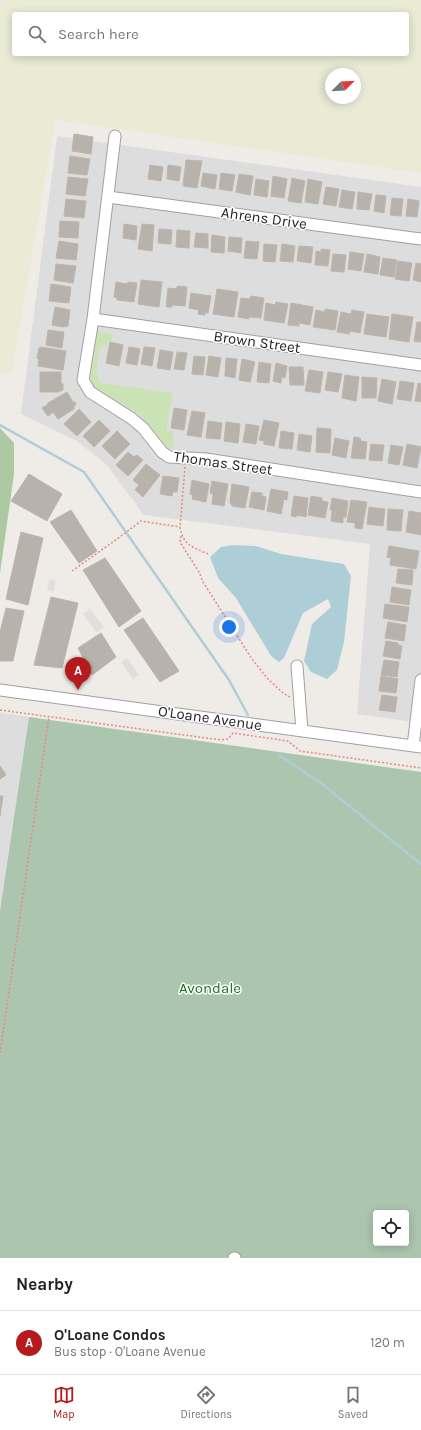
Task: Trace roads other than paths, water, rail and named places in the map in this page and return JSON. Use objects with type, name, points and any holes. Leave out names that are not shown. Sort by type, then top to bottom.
[{"type":"street","name":"Thomas Street","points":[[115,136],[93,319],[83,380],[90,392],[131,418],[142,428],[162,452],[169,457],[206,459],[421,492]]},
{"type":"street","name":"Ahrens Drive","points":[[108,197],[421,239]]},
{"type":"street","name":"Brown Street","points":[[93,319],[421,364]]},
{"type":"street","points":[[297,666],[302,731]]},
{"type":"street","points":[[417,746],[421,680]]},
{"type":"street","name":"O'Loane Avenue","points":[[0,690],[417,746]]},
{"type":"water","points":[[233,545],[256,546],[281,554],[344,564],[351,576],[344,642],[337,670],[327,679],[311,672],[304,661],[312,624],[331,607],[328,599],[303,613],[284,658],[279,662],[271,656],[236,598],[218,578],[210,557],[221,547]]},
{"type":"waterway","points":[[0,425],[84,472],[229,680],[248,715]]},
{"type":"waterway","points":[[279,755],[321,783],[421,864]]},
{"type":"place","name":"O'Loane Condos","points":[[78,690]]},
{"type":"park label","name":"Avondale","points":[[210,988]]}]
